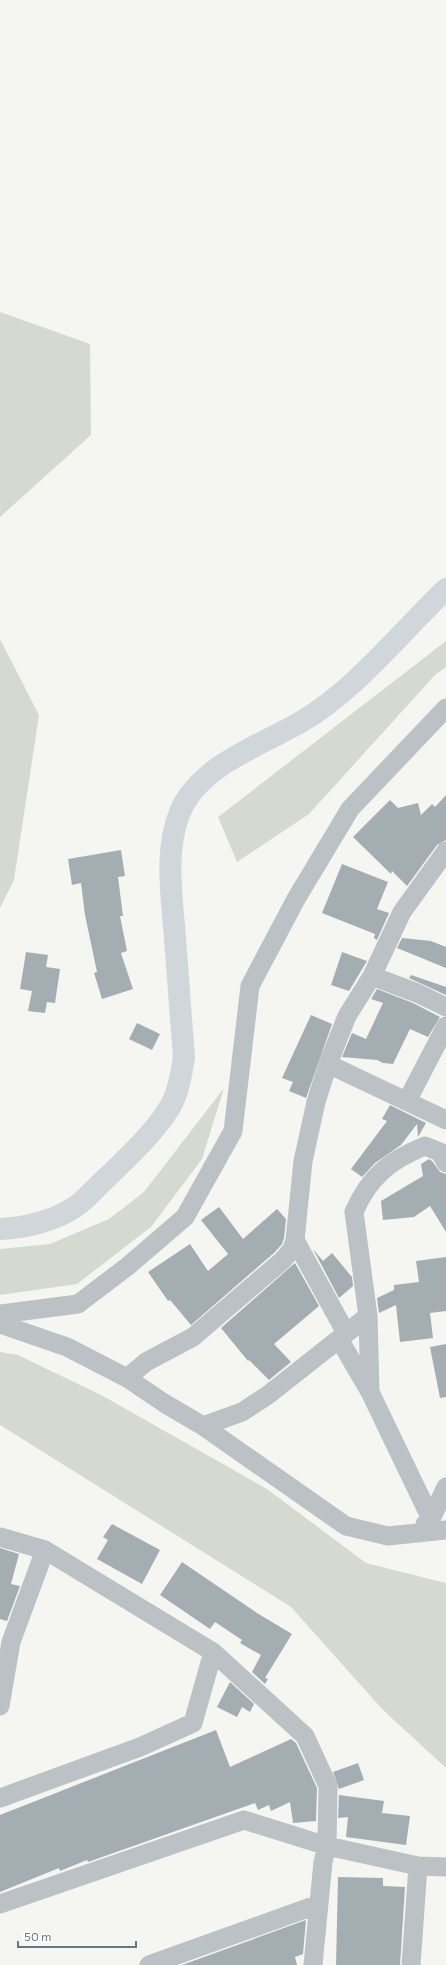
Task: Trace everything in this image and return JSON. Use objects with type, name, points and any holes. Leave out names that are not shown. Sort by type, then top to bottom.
[{"type":"main road","points":[[0,1229],[14,1228],[43,1222],[76,1207],[120,1165],[154,1128],[171,1105],[181,1081],[184,1058],[171,877],[173,837],[180,811],[194,789],[230,759],[299,723],[332,702],[441,596]]},
{"type":"street","points":[[0,1314],[78,1304],[128,1266],[185,1217],[233,1131],[250,986],[296,900],[350,809],[446,708]]},
{"type":"street","points":[[127,1378],[146,1362],[193,1337],[283,1260],[292,1249],[295,1240],[303,1161],[316,1102],[328,1064],[348,1016],[372,976],[402,912],[446,851]]},
{"type":"street","points":[[372,976],[417,993],[446,1007]]},
{"type":"street","points":[[407,1101],[446,1026]]},
{"type":"street","points":[[328,1064],[446,1120]]},
{"type":"street","points":[[370,1392],[368,1316],[354,1212],[361,1196],[381,1170],[409,1152],[425,1146],[440,1152],[446,1163]]},
{"type":"street","points":[[295,1240],[370,1392],[430,1519]]},
{"type":"street","points":[[203,1426],[227,1419],[268,1395],[368,1316]]},
{"type":"street","points":[[0,1324],[67,1348],[127,1378],[164,1403],[203,1426],[346,1526],[388,1536],[446,1530]]},
{"type":"street","points":[[415,1533],[430,1519],[446,1487]]},
{"type":"street","points":[[0,1537],[45,1550],[213,1652],[305,1736],[328,1786],[327,1846],[313,1965]]},
{"type":"street","points":[[0,1706],[5,1641],[45,1550]]},
{"type":"street","points":[[0,1798],[140,1747],[193,1723],[213,1652]]},
{"type":"street","points":[[0,1904],[244,1820],[327,1846],[418,1866],[446,1867]]},
{"type":"street","points":[[411,1965],[418,1866]]},
{"type":"street","points":[[149,1965],[319,1904]]},
{"type":"shaded area","points":[[0,312],[90,344],[91,435],[0,517]]},
{"type":"shaded area","points":[[0,639],[39,715],[14,880],[0,908]]},
{"type":"shaded area","points":[[446,641],[446,667],[435,675],[309,814],[237,862],[218,817]]},
{"type":"shaded area","points":[[224,1088],[202,1159],[151,1227],[77,1284],[0,1295],[0,1249],[50,1244],[109,1219],[144,1192]]},
{"type":"shaded area","points":[[0,1352],[18,1355],[103,1396],[267,1489],[366,1563],[446,1583],[446,1768],[383,1710],[291,1607],[0,1425]]},
{"type":"building","points":[[446,795],[446,840],[437,845],[407,886],[392,871],[391,874],[353,837],[390,800],[398,808],[418,803],[421,815],[432,804],[435,807]]},
{"type":"building","points":[[121,850],[125,876],[118,877],[123,916],[120,916],[127,951],[121,953],[133,989],[102,999],[94,973],[97,972],[85,915],[81,883],[72,885],[68,859]]},
{"type":"building","points":[[342,864],[388,882],[377,909],[389,913],[377,940],[374,938],[375,934],[322,913]]},
{"type":"building","points":[[402,938],[431,941],[446,947],[446,968],[397,948]]},
{"type":"building","points":[[26,952],[48,955],[46,967],[60,969],[55,1003],[47,1002],[45,1013],[28,1011],[32,991],[20,989]]},
{"type":"building","points":[[342,952],[367,961],[349,991],[331,985]]},
{"type":"building","points":[[411,975],[446,987],[446,995],[409,978]]},
{"type":"building","points":[[377,989],[413,1003],[440,1017],[428,1037],[410,1029],[393,1064],[383,1063],[377,1060],[342,1057],[352,1033],[366,1039],[383,1003],[371,999]]},
{"type":"building","points":[[311,1015],[332,1024],[306,1098],[289,1091],[293,1082],[282,1078]]},
{"type":"building","points":[[137,1023],[160,1034],[152,1050],[129,1039]]},
{"type":"building","points":[[390,1105],[426,1123],[418,1137],[417,1124],[401,1145],[375,1163],[362,1177],[351,1169],[387,1121],[382,1119]]},
{"type":"building","points":[[429,1159],[440,1172],[446,1174],[446,1232],[430,1206],[414,1217],[383,1220],[381,1201],[423,1176],[421,1164]]},
{"type":"building","points":[[219,1207],[243,1239],[277,1209],[286,1219],[284,1238],[282,1244],[275,1252],[191,1325],[170,1300],[168,1301],[148,1272],[190,1244],[208,1271],[228,1254],[201,1220]]},
{"type":"building","points":[[313,1249],[323,1261],[332,1253],[352,1277],[353,1286],[339,1298]]},
{"type":"building","points":[[446,1257],[446,1311],[430,1313],[433,1338],[400,1342],[396,1305],[379,1313],[377,1298],[394,1290],[394,1285],[419,1282],[416,1261]]},
{"type":"building","points":[[295,1263],[319,1306],[274,1344],[291,1362],[269,1380],[249,1360],[248,1361],[221,1328]]},
{"type":"building","points":[[446,1344],[446,1397],[440,1398],[430,1347]]},
{"type":"building","points":[[112,1524],[160,1550],[142,1584],[97,1559],[108,1540],[103,1537]]},
{"type":"building","points":[[0,1548],[19,1554],[11,1584],[20,1586],[7,1621],[0,1619]]},
{"type":"building","points":[[182,1562],[257,1613],[292,1634],[265,1678],[268,1679],[265,1684],[252,1672],[261,1655],[240,1643],[242,1640],[215,1622],[210,1629],[160,1595]]},
{"type":"building","points":[[230,1682],[254,1704],[250,1712],[242,1707],[237,1717],[217,1707]]},
{"type":"building","points":[[216,1730],[230,1767],[291,1739],[296,1743],[317,1788],[316,1821],[293,1823],[290,1802],[271,1811],[269,1805],[258,1810],[255,1803],[88,1862],[87,1860],[60,1871],[59,1868],[0,1892],[0,1815]]},
{"type":"building","points":[[358,1763],[364,1780],[339,1789],[333,1772]]},
{"type":"building","points":[[339,1795],[384,1801],[382,1813],[410,1816],[406,1845],[346,1837],[348,1817],[338,1818]]},
{"type":"building","points":[[338,1877],[383,1878],[383,1886],[405,1887],[400,1965],[336,1965]]},
{"type":"building","points":[[306,1920],[303,1954],[295,1957],[297,1965],[182,1965]]}]
